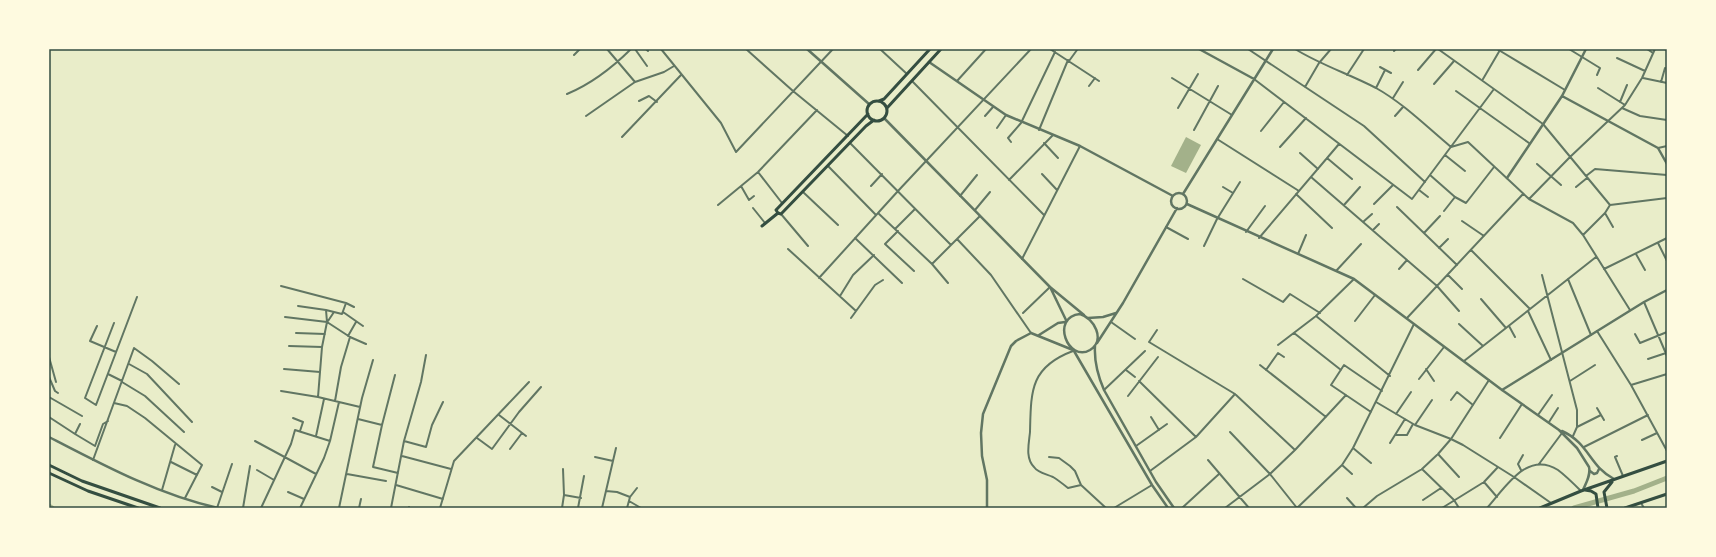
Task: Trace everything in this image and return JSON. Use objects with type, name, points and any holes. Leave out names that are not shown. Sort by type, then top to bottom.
[{"type":"main road","points":[[874,120],[868,114],[867,109],[870,104],[874,101],[884,99],[930,49]]},
{"type":"main road","points":[[887,108],[911,80],[941,49]]},
{"type":"main road","points":[[764,225],[779,214],[803,192],[866,126],[874,120],[884,118],[887,114],[887,108],[880,101]]},
{"type":"main road","points":[[779,214],[776,210],[868,114]]},
{"type":"main road","points":[[1540,508],[1582,490],[1624,477],[1667,461]]},
{"type":"main road","points":[[49,465],[82,481],[160,508]]},
{"type":"main road","points":[[49,473],[88,491],[138,508]]},
{"type":"main road","points":[[1607,507],[1604,492],[1607,486],[1615,480]]},
{"type":"main road","points":[[1582,490],[1591,491],[1596,494],[1598,508]]},
{"type":"main road","points":[[1625,508],[1667,494]]},
{"type":"street","points":[[574,55],[580,49]]},
{"type":"street","points":[[607,49],[635,82]]},
{"type":"street","points":[[567,94],[583,87],[618,62],[631,49]]},
{"type":"street","points":[[636,49],[647,66]]},
{"type":"street","points":[[661,49],[721,123],[736,152],[833,49]]},
{"type":"street","points":[[746,49],[848,136]]},
{"type":"street","points":[[807,49],[870,104]]},
{"type":"street","points":[[880,49],[907,74]]},
{"type":"street","points":[[956,81],[986,49]]},
{"type":"street","points":[[819,278],[1031,49]]},
{"type":"street","points":[[1050,49],[1099,81]]},
{"type":"street","points":[[1199,49],[1206,51],[1254,79],[1412,200],[1494,89]]},
{"type":"street","points":[[1248,49],[1364,126],[1425,182]]},
{"type":"street","points":[[1184,194],[1273,49]]},
{"type":"street","points":[[1295,49],[1319,63],[1376,88],[1393,98],[1451,147]]},
{"type":"street","points":[[1302,53],[1304,49]]},
{"type":"street","points":[[1306,87],[1319,63],[1331,49]]},
{"type":"street","points":[[1347,75],[1364,49]]},
{"type":"street","points":[[1418,70],[1437,49],[1494,89],[1543,124],[1610,205]]},
{"type":"street","points":[[1569,49],[1600,68],[1596,75]]},
{"type":"street","points":[[1507,178],[1529,143],[1566,90],[1586,49]]},
{"type":"street","points":[[1647,49],[1653,53]]},
{"type":"street","points":[[1529,199],[1570,157],[1625,106],[1642,78],[1655,49]]},
{"type":"street","points":[[1039,130],[1068,61],[1077,50]]},
{"type":"street","points":[[1483,79],[1499,50],[1566,90]]},
{"type":"street","points":[[1011,142],[1008,138],[1021,123],[1055,52]]},
{"type":"street","points":[[1617,58],[1645,71]]},
{"type":"street","points":[[1434,84],[1454,61]]},
{"type":"street","points":[[929,62],[1006,116],[1080,146],[1173,196]]},
{"type":"street","points":[[586,116],[635,82],[664,72],[674,66]]},
{"type":"street","points":[[1380,67],[1391,73]]},
{"type":"street","points":[[1661,82],[1665,68]]},
{"type":"street","points":[[1376,88],[1385,70]]},
{"type":"street","points":[[1178,108],[1198,74]]},
{"type":"street","points":[[622,137],[682,75]]},
{"type":"street","points":[[1089,86],[1095,78]]},
{"type":"street","points":[[1172,78],[1232,115]]},
{"type":"street","points":[[1642,78],[1667,83]]},
{"type":"street","points":[[911,80],[1044,215]]},
{"type":"street","points":[[1393,98],[1403,82]]},
{"type":"street","points":[[1620,102],[1628,84]]},
{"type":"street","points":[[1194,130],[1218,86]]},
{"type":"street","points":[[1598,88],[1625,106]]},
{"type":"street","points":[[1456,91],[1529,143]]},
{"type":"street","points":[[639,101],[649,96],[657,102]]},
{"type":"street","points":[[1562,96],[1658,148],[1667,164]]},
{"type":"street","points":[[1260,131],[1284,102]]},
{"type":"street","points":[[985,116],[993,107]]},
{"type":"street","points":[[1395,116],[1403,107]]},
{"type":"street","points":[[1622,108],[1640,116],[1667,120]]},
{"type":"street","points":[[718,205],[758,172],[817,110]]},
{"type":"street","points":[[997,128],[1006,116]]},
{"type":"street","points":[[884,118],[1050,287],[1088,318],[1097,331],[1095,359],[1098,375],[1104,390],[1150,470],[1174,508]]},
{"type":"street","points":[[1280,147],[1306,118]]},
{"type":"street","points":[[1010,180],[1053,134]]},
{"type":"street","points":[[1217,139],[1299,191]]},
{"type":"street","points":[[1451,147],[1468,142],[1529,199],[1573,223],[1584,235],[1596,257],[1630,310]]},
{"type":"street","points":[[850,143],[951,245]]},
{"type":"street","points":[[1044,143],[1058,158]]},
{"type":"street","points":[[1259,238],[1339,144]]},
{"type":"street","points":[[1022,258],[1080,146]]},
{"type":"street","points":[[1658,148],[1667,146]]},
{"type":"street","points":[[1300,153],[1318,169]]},
{"type":"street","points":[[1445,155],[1465,171]]},
{"type":"street","points":[[1327,158],[1352,179]]},
{"type":"street","points":[[1537,164],[1560,185]]},
{"type":"street","points":[[828,166],[877,214],[932,264],[948,283]]},
{"type":"street","points":[[1430,175],[1455,197],[1466,203],[1494,167]]},
{"type":"street","points":[[1576,187],[1595,169],[1667,175]]},
{"type":"street","points":[[758,172],[782,204]]},
{"type":"street","points":[[871,186],[882,174]]},
{"type":"street","points":[[1042,174],[1056,190]]},
{"type":"street","points":[[960,196],[977,175]]},
{"type":"street","points":[[1311,177],[1438,286],[1459,311]]},
{"type":"street","points":[[1204,246],[1217,219],[1240,182]]},
{"type":"street","points":[[1374,204],[1393,185]]},
{"type":"street","points":[[740,186],[749,200],[754,196]]},
{"type":"street","points":[[1223,187],[1233,193]]},
{"type":"street","points":[[1344,205],[1360,187]]},
{"type":"street","points":[[1419,190],[1428,197]]},
{"type":"street","points":[[803,192],[838,225]]},
{"type":"street","points":[[975,210],[990,192]]},
{"type":"street","points":[[1173,196],[1178,193],[1184,194]]},
{"type":"street","points":[[1173,196],[1172,204],[1177,208],[1182,208],[1186,204],[1187,200],[1184,194]]},
{"type":"street","points":[[1296,194],[1332,228]]},
{"type":"street","points":[[1407,318],[1523,194]]},
{"type":"street","points":[[1444,211],[1455,197]]},
{"type":"street","points":[[1610,205],[1667,198]]},
{"type":"street","points":[[1186,204],[1354,280],[1502,390],[1559,430],[1577,448],[1590,471],[1594,474],[1598,472],[1599,469]]},
{"type":"street","points":[[1584,235],[1605,213],[1610,205]]},
{"type":"street","points":[[1246,232],[1265,206]]},
{"type":"street","points":[[1397,207],[1457,265]]},
{"type":"street","points":[[754,208],[764,225]]},
{"type":"street","points":[[914,271],[885,244],[915,208]]},
{"type":"street","points":[[957,239],[991,275],[1031,333],[1079,352],[1088,351],[1096,344],[1111,322],[1177,208]]},
{"type":"street","points":[[1605,213],[1613,227]]},
{"type":"street","points":[[779,214],[808,246]]},
{"type":"street","points":[[1363,222],[1372,214]]},
{"type":"street","points":[[932,264],[980,216]]},
{"type":"street","points":[[1424,234],[1440,216]]},
{"type":"street","points":[[1462,221],[1484,236]]},
{"type":"street","points":[[1373,230],[1379,224]]},
{"type":"street","points":[[1166,227],[1188,239]]},
{"type":"street","points":[[1297,255],[1306,236]]},
{"type":"street","points":[[855,238],[902,283]]},
{"type":"street","points":[[1604,270],[1667,238]]},
{"type":"street","points":[[1439,248],[1448,239]]},
{"type":"street","points":[[1658,243],[1667,261]]},
{"type":"street","points":[[1336,271],[1361,244]]},
{"type":"street","points":[[788,249],[856,311]]},
{"type":"street","points":[[1471,250],[1530,309]]},
{"type":"street","points":[[1636,254],[1645,270]]},
{"type":"street","points":[[840,296],[853,275],[874,255]]},
{"type":"street","points":[[1464,361],[1596,257]]},
{"type":"street","points":[[1399,269],[1407,260]]},
{"type":"street","points":[[1448,275],[1462,289]]},
{"type":"street","points":[[1542,275],[1577,410],[1577,428],[1573,436]]},
{"type":"street","points":[[1243,279],[1283,302],[1290,294],[1320,313]]},
{"type":"street","points":[[852,318],[875,285],[883,280]]},
{"type":"street","points":[[1278,345],[1320,313],[1354,280]]},
{"type":"street","points":[[1568,280],[1591,335]]},
{"type":"street","points":[[281,286],[346,303],[354,307]]},
{"type":"street","points":[[1023,313],[1050,287]]},
{"type":"street","points":[[1050,287],[1065,321],[1065,334],[1152,485],[1168,508]]},
{"type":"street","points":[[1502,390],[1630,310],[1667,290]]},
{"type":"street","points":[[1355,321],[1375,295]]},
{"type":"street","points":[[114,323],[85,398],[96,405],[137,297]]},
{"type":"street","points":[[1481,299],[1508,327],[1515,337]]},
{"type":"street","points":[[1644,302],[1667,356]]},
{"type":"street","points":[[343,312],[346,303]]},
{"type":"street","points":[[298,306],[342,314],[343,312]]},
{"type":"street","points":[[318,397],[322,346],[327,322],[326,310]]},
{"type":"street","points":[[1528,311],[1551,360]]},
{"type":"street","points":[[327,322],[334,312]]},
{"type":"street","points":[[343,312],[363,326]]},
{"type":"street","points":[[1088,318],[1103,317],[1116,312]]},
{"type":"street","points":[[1039,335],[1074,315],[1084,315]]},
{"type":"street","points":[[1316,316],[1390,376]]},
{"type":"street","points":[[284,317],[327,322],[349,336],[366,344]]},
{"type":"street","points":[[335,401],[341,367],[349,336],[356,322]]},
{"type":"street","points":[[1111,322],[1135,339]]},
{"type":"street","points":[[1230,432],[1270,474],[1298,508],[1342,465],[1353,448],[1390,376],[1414,324]]},
{"type":"street","points":[[1459,324],[1483,346]]},
{"type":"street","points":[[97,326],[90,341],[116,352]]},
{"type":"street","points":[[1157,330],[1149,342],[1235,394],[1295,450]]},
{"type":"street","points":[[1597,331],[1631,385],[1667,451]]},
{"type":"street","points":[[1635,334],[1640,343],[1667,332]]},
{"type":"street","points":[[987,508],[987,480],[982,456],[981,433],[983,414],[1009,350],[1016,341],[1031,333]]},
{"type":"street","points":[[1294,333],[1341,370]]},
{"type":"street","points":[[296,334],[325,334]]},
{"type":"street","points":[[289,346],[322,346]]},
{"type":"street","points":[[1419,379],[1444,347]]},
{"type":"street","points":[[94,460],[134,348],[152,360],[179,384]]},
{"type":"street","points":[[1074,350],[1052,361],[1042,370],[1038,377],[1033,390],[1030,407],[1028,452],[1030,461],[1039,471],[1055,478],[1068,488],[1081,485]]},
{"type":"street","points":[[1104,390],[1145,351]]},
{"type":"street","points":[[1266,370],[1278,353],[1284,357]]},
{"type":"street","points":[[1648,358],[1666,353]]},
{"type":"street","points":[[391,508],[404,440],[426,355]]},
{"type":"street","points":[[49,357],[56,382]]},
{"type":"street","points":[[1128,396],[1158,357]]},
{"type":"street","points":[[339,508],[360,407],[373,360]]},
{"type":"street","points":[[128,364],[147,374],[192,422]]},
{"type":"street","points":[[1260,365],[1326,417]]},
{"type":"street","points":[[1371,412],[1331,385],[1344,365],[1382,391]]},
{"type":"street","points":[[1570,381],[1595,365]]},
{"type":"street","points":[[284,369],[320,372]]},
{"type":"street","points":[[1426,369],[1434,380]]},
{"type":"street","points":[[1126,370],[1135,377]]},
{"type":"street","points":[[108,374],[145,396],[184,432]]},
{"type":"street","points":[[1631,385],[1667,374]]},
{"type":"street","points":[[395,375],[382,424],[373,467],[398,473]]},
{"type":"street","points":[[49,377],[55,391],[58,393]]},
{"type":"street","points":[[1363,508],[1377,496],[1422,469],[1438,454],[1451,439],[1489,380]]},
{"type":"street","points":[[1139,381],[1196,437]]},
{"type":"street","points":[[440,508],[454,461],[529,382]]},
{"type":"street","points":[[477,438],[492,449],[510,424],[541,387]]},
{"type":"street","points":[[281,391],[318,397],[360,407]]},
{"type":"street","points":[[1396,414],[1411,392]]},
{"type":"street","points":[[1451,400],[1457,392],[1473,405]]},
{"type":"street","points":[[1150,470],[1196,437],[1235,394]]},
{"type":"street","points":[[1225,508],[1270,474],[1295,450],[1346,395]]},
{"type":"street","points":[[1538,415],[1552,395]]},
{"type":"street","points":[[49,397],[82,416]]},
{"type":"street","points":[[316,436],[324,399]]},
{"type":"street","points":[[1395,435],[1407,436],[1432,400]]},
{"type":"street","points":[[114,402],[127,406],[145,418],[173,439],[176,444],[202,465],[185,498]]},
{"type":"street","points":[[300,508],[330,441],[339,402]]},
{"type":"street","points":[[404,440],[426,447],[432,425],[443,402]]},
{"type":"street","points":[[1376,402],[1414,424],[1451,439],[1514,477],[1550,503]]},
{"type":"street","points":[[1500,438],[1522,404]]},
{"type":"street","points":[[1548,422],[1558,408]]},
{"type":"street","points":[[1597,408],[1604,420]]},
{"type":"street","points":[[499,415],[526,436]]},
{"type":"street","points":[[1577,428],[1601,415]]},
{"type":"street","points":[[1584,447],[1648,415]]},
{"type":"street","points":[[49,417],[95,446],[103,424],[108,421]]},
{"type":"street","points":[[1151,417],[1159,430]]},
{"type":"street","points":[[293,418],[303,422],[300,431]]},
{"type":"street","points":[[358,419],[382,424]]},
{"type":"street","points":[[1390,443],[1405,419]]},
{"type":"street","points":[[75,434],[80,424]]},
{"type":"street","points":[[1136,446],[1167,424]]},
{"type":"street","points":[[261,508],[284,456],[291,444],[295,430],[330,441]]},
{"type":"street","points":[[1559,430],[1573,436],[1584,447],[1599,469],[1615,480]]},
{"type":"street","points":[[510,449],[522,432]]},
{"type":"street","points":[[1539,465],[1562,433]]},
{"type":"street","points":[[1642,440],[1657,433]]},
{"type":"street","points":[[49,437],[94,460],[162,490],[218,508],[232,464]]},
{"type":"street","points":[[255,441],[316,474]]},
{"type":"street","points":[[162,490],[176,444]]},
{"type":"street","points":[[602,508],[616,448]]},
{"type":"street","points":[[1353,448],[1370,463]]},
{"type":"street","points":[[1438,454],[1459,477]]},
{"type":"street","points":[[1521,470],[1518,464],[1523,455]]},
{"type":"street","points":[[402,456],[451,469]]},
{"type":"street","points":[[1617,456],[1615,457],[1624,477]]},
{"type":"street","points":[[595,457],[613,461]]},
{"type":"street","points":[[1049,457],[1059,458],[1075,470],[1081,485],[1106,508]]},
{"type":"street","points":[[1208,460],[1249,508]]},
{"type":"street","points":[[171,462],[197,475]]},
{"type":"street","points":[[1342,465],[1352,474]]},
{"type":"street","points":[[243,508],[250,466]]},
{"type":"street","points":[[1487,508],[1521,470],[1529,466],[1548,466],[1557,470],[1582,490],[1590,471]]},
{"type":"street","points":[[1442,508],[1484,482],[1498,467]]},
{"type":"street","points":[[562,508],[564,496],[564,469]]},
{"type":"street","points":[[1422,469],[1454,500],[1460,508]]},
{"type":"street","points":[[257,470],[274,480]]},
{"type":"street","points":[[1182,508],[1220,473]]},
{"type":"street","points":[[346,474],[386,481]]},
{"type":"street","points":[[578,508],[584,476]]},
{"type":"street","points":[[1484,482],[1497,497]]},
{"type":"street","points":[[396,485],[442,500]]},
{"type":"street","points":[[1114,508],[1152,485]]},
{"type":"street","points":[[212,486],[222,492]]},
{"type":"street","points":[[627,508],[630,497],[637,488]]},
{"type":"street","points":[[1423,500],[1441,488]]},
{"type":"street","points":[[606,491],[617,492],[630,497]]},
{"type":"street","points":[[288,492],[304,499]]},
{"type":"street","points":[[564,496],[581,498]]},
{"type":"street","points":[[359,508],[361,498]]},
{"type":"street","points":[[1347,498],[1356,508]]},
{"type":"street","points":[[629,501],[641,508]]},
{"type":"street","points":[[1641,503],[1644,508]]},
{"type":"shaded area","points":[[1186,137],[1201,145],[1186,173],[1171,166]]},
{"type":"waterway","points":[[1574,508],[1634,491],[1667,478]]}]
